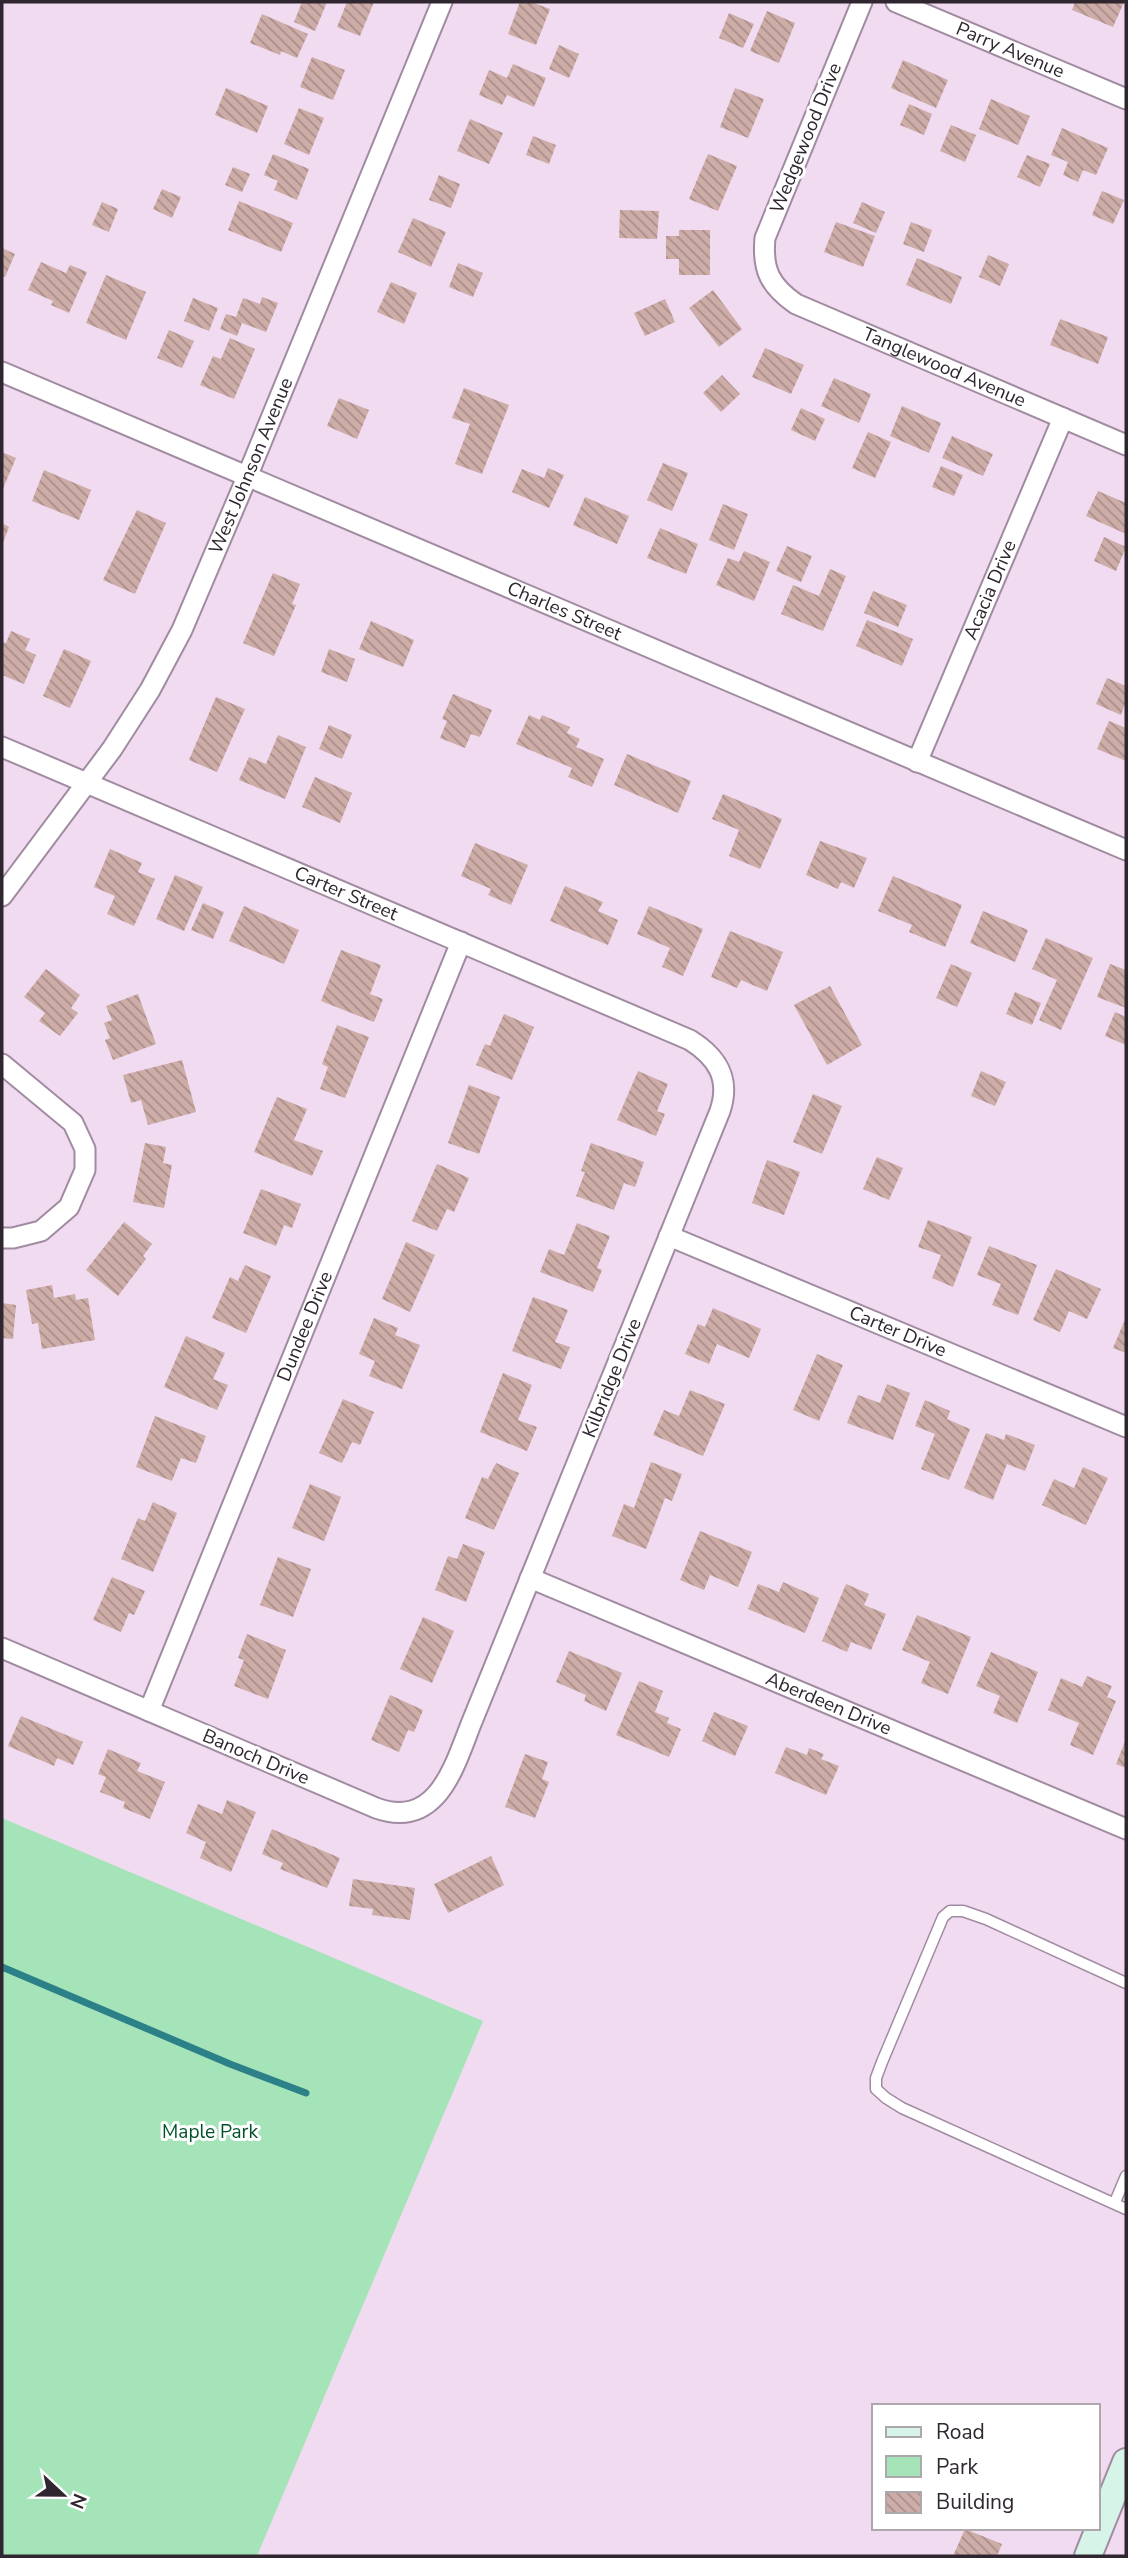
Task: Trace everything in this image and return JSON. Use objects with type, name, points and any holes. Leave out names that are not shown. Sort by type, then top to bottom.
[{"type":"main road","points":[[1100,2526],[1126,2462]]},
{"type":"main road","points":[[1088,2556],[1099,2530]]},
{"type":"street","name":"West Johnson Avenue","points":[[2,896],[112,749],[157,678],[182,630],[442,2]]},
{"type":"street","name":"Wedgewood Drive","points":[[769,277],[763,257],[765,238],[862,2]]},
{"type":"street","name":"Parry Avenue","points":[[896,2],[1126,99]]},
{"type":"street","name":"Tanglewood Avenue","points":[[769,277],[780,293],[796,304],[1126,444]]},
{"type":"street","name":"Charles Street","points":[[2,373],[1126,850]]},
{"type":"street","name":"Acacia Drive","points":[[917,762],[1063,418]]},
{"type":"street","name":"Carter Street","points":[[2,747],[690,1040]]},
{"type":"street","name":"Dundee Drive","points":[[149,1711],[461,942]]},
{"type":"street","name":"Kilbridge Drive","points":[[471,1724],[721,1106],[721,1073],[706,1050],[690,1040]]},
{"type":"street","points":[[2,1064],[73,1124],[85,1149],[85,1170],[69,1207],[41,1231],[2,1238]]},
{"type":"street","name":"Carter Drive","points":[[669,1236],[1126,1427]]},
{"type":"street","name":"Aberdeen Drive","points":[[530,1578],[1126,1829]]},
{"type":"street","name":"Banoch Drive","points":[[2,1648],[376,1808],[403,1812],[428,1803],[443,1790],[471,1724]]},
{"type":"lane","points":[[1126,1983],[986,1919],[963,1911],[950,1911],[943,1917],[876,2078],[876,2089],[902,2108],[1126,2209]]},
{"type":"lane","points":[[1115,2202],[1126,2176]]},
{"type":"green space","name":"Maple Park","points":[[2,1818],[483,2021],[257,2556],[2,2556]]},
{"type":"building","points":[[302,2],[327,2],[315,31],[294,22]]},
{"type":"building","points":[[347,2],[374,2],[360,36],[337,27]]},
{"type":"building","points":[[520,2],[531,2],[550,9],[536,45],[508,34]]},
{"type":"building","points":[[1075,2],[1124,2],[1113,27],[1072,10]]},
{"type":"building","points":[[767,11],[795,23],[779,63],[750,51]]},
{"type":"building","points":[[729,13],[754,24],[743,48],[719,38]]},
{"type":"building","points":[[262,14],[308,34],[297,58],[281,51],[280,55],[250,43]]},
{"type":"building","points":[[559,45],[579,54],[569,78],[549,69]]},
{"type":"building","points":[[312,57],[345,70],[333,100],[300,87]]},
{"type":"building","points":[[903,60],[948,80],[936,108],[891,88]]},
{"type":"building","points":[[513,64],[546,78],[534,107],[507,95],[502,105],[479,95],[489,70],[507,78]]},
{"type":"building","points":[[226,88],[268,106],[257,133],[215,115]]},
{"type":"building","points":[[735,88],[764,99],[748,138],[720,127]]},
{"type":"building","points":[[991,99],[1030,116],[1018,145],[979,129]]},
{"type":"building","points":[[909,104],[932,114],[924,135],[900,125]]},
{"type":"building","points":[[299,108],[324,118],[309,155],[284,144]]},
{"type":"building","points":[[470,119],[503,133],[489,164],[457,151]]},
{"type":"building","points":[[951,125],[976,135],[965,162],[940,151]]},
{"type":"building","points":[[1062,128],[1108,148],[1096,175],[1083,170],[1078,182],[1063,175],[1068,162],[1051,155]]},
{"type":"building","points":[[533,136],[556,145],[549,164],[526,155]]},
{"type":"building","points":[[273,154],[309,169],[297,200],[274,190],[278,181],[264,175]]},
{"type":"building","points":[[708,154],[737,166],[718,211],[689,199]]},
{"type":"building","points":[[1027,155],[1050,164],[1040,187],[1017,177]]},
{"type":"building","points":[[233,167],[250,174],[242,192],[225,185]]},
{"type":"building","points":[[439,175],[460,184],[451,208],[429,200]]},
{"type":"building","points":[[162,189],[181,197],[172,218],[153,209]]},
{"type":"building","points":[[1102,191],[1124,200],[1113,224],[1092,215]]},
{"type":"building","points":[[239,201],[293,223],[281,252],[228,230]]},
{"type":"building","points":[[102,202],[118,209],[109,232],[92,225]]},
{"type":"building","points":[[862,202],[885,212],[876,233],[853,223]]},
{"type":"building","points":[[620,210],[659,211],[657,239],[619,238]]},
{"type":"building","points":[[413,218],[446,232],[431,267],[398,252]]},
{"type":"building","points":[[836,222],[875,236],[863,267],[824,252]]},
{"type":"building","points":[[911,222],[932,230],[924,252],[903,244]]},
{"type":"building","points":[[679,230],[710,230],[710,275],[679,275],[679,259],[666,259],[666,236],[679,236]]},
{"type":"building","points":[[2,248],[15,254],[5,277],[2,276]]},
{"type":"building","points":[[988,255],[1009,264],[1000,286],[979,277]]},
{"type":"building","points":[[917,258],[962,277],[951,304],[906,285]]},
{"type":"building","points":[[41,262],[66,273],[70,265],[87,272],[69,313],[51,305],[53,301],[28,290]]},
{"type":"building","points":[[458,263],[483,273],[473,297],[449,287]]},
{"type":"building","points":[[106,275],[146,292],[126,340],[86,323]]},
{"type":"building","points":[[391,282],[417,293],[404,324],[377,312]]},
{"type":"building","points":[[713,290],[742,329],[719,347],[689,308]]},
{"type":"building","points":[[262,297],[278,303],[266,332],[242,323],[237,336],[220,329],[226,314],[236,317],[243,298],[260,304]]},
{"type":"building","points":[[193,298],[218,308],[209,331],[184,321]]},
{"type":"building","points":[[665,299],[675,322],[645,336],[634,313]]},
{"type":"building","points":[[1060,319],[1108,337],[1098,364],[1050,345]]},
{"type":"building","points":[[169,330],[194,341],[182,368],[157,358]]},
{"type":"building","points":[[230,338],[255,349],[234,399],[200,385],[213,356],[221,359]]},
{"type":"building","points":[[765,348],[804,365],[791,394],[752,377]]},
{"type":"building","points":[[722,375],[740,394],[721,412],[703,393]]},
{"type":"building","points":[[834,378],[871,394],[859,423],[821,406]]},
{"type":"building","points":[[464,388],[509,405],[482,474],[455,464],[470,424],[452,418]]},
{"type":"building","points":[[339,398],[369,410],[357,439],[327,426]]},
{"type":"building","points":[[902,406],[941,423],[929,453],[890,436]]},
{"type":"building","points":[[801,408],[825,419],[815,441],[791,430]]},
{"type":"building","points":[[868,432],[891,442],[875,478],[852,468]]},
{"type":"building","points":[[952,436],[993,454],[983,476],[942,458]]},
{"type":"building","points":[[2,452],[16,458],[2,491]]},
{"type":"building","points":[[663,463],[688,473],[672,511],[647,500]]},
{"type":"building","points":[[941,466],[963,475],[954,496],[932,487]]},
{"type":"building","points":[[548,468],[564,475],[549,508],[512,492],[522,469],[544,478]]},
{"type":"building","points":[[44,470],[91,490],[79,520],[32,501]]},
{"type":"building","points":[[1098,491],[1126,503],[1126,534],[1086,516]]},
{"type":"building","points":[[585,497],[629,516],[617,544],[573,525]]},
{"type":"building","points":[[723,504],[748,514],[734,550],[709,540]]},
{"type":"building","points":[[137,510],[166,523],[135,594],[103,580]]},
{"type":"building","points":[[2,523],[9,527],[2,545]]},
{"type":"building","points":[[660,528],[698,544],[686,574],[647,558]]},
{"type":"building","points":[[1104,537],[1126,547],[1116,571],[1094,561]]},
{"type":"building","points":[[787,546],[812,556],[801,582],[776,571]]},
{"type":"building","points":[[744,551],[770,562],[754,601],[716,585],[728,558],[739,562]]},
{"type":"building","points":[[830,569],[846,576],[823,631],[781,614],[793,585],[819,596]]},
{"type":"building","points":[[273,573],[300,584],[292,604],[296,605],[274,656],[243,643]]},
{"type":"building","points":[[873,591],[907,605],[898,627],[864,613]]},
{"type":"building","points":[[867,620],[913,639],[902,666],[856,646]]},
{"type":"building","points":[[371,621],[414,640],[403,667],[359,649]]},
{"type":"building","points":[[11,631],[30,639],[25,650],[36,655],[24,684],[2,675],[2,642],[6,643]]},
{"type":"building","points":[[64,649],[91,661],[70,708],[43,696]]},
{"type":"building","points":[[329,649],[355,659],[347,682],[321,672]]},
{"type":"building","points":[[1107,678],[1126,686],[1126,701],[1121,715],[1096,704]]},
{"type":"building","points":[[453,694],[492,710],[480,737],[471,734],[465,748],[440,738],[447,721],[442,719]]},
{"type":"building","points":[[216,697],[245,709],[217,772],[189,760]]},
{"type":"building","points":[[529,715],[540,720],[542,715],[570,727],[567,733],[580,739],[576,747],[604,759],[592,787],[568,777],[572,768],[516,744]]},
{"type":"building","points":[[1109,721],[1126,728],[1126,761],[1097,749]]},
{"type":"building","points":[[329,725],[352,735],[342,759],[319,749]]},
{"type":"building","points":[[278,735],[306,747],[285,799],[239,780],[249,757],[266,764]]},
{"type":"building","points":[[627,754],[691,781],[678,813],[614,785]]},
{"type":"building","points":[[315,777],[352,793],[340,823],[302,807]]},
{"type":"building","points":[[723,794],[782,819],[760,869],[729,856],[739,830],[712,819]]},
{"type":"building","points":[[820,841],[867,858],[854,888],[841,882],[838,889],[806,875]]},
{"type":"building","points":[[475,843],[528,865],[511,905],[488,895],[491,889],[461,876]]},
{"type":"building","points":[[110,849],[142,863],[138,872],[155,879],[134,926],[107,914],[115,896],[94,887]]},
{"type":"building","points":[[175,875],[203,887],[184,931],[156,919]]},
{"type":"building","points":[[893,876],[962,905],[945,947],[909,932],[912,925],[878,911]]},
{"type":"building","points":[[565,886],[603,902],[598,911],[618,920],[608,945],[550,921]]},
{"type":"building","points":[[203,903],[224,912],[213,939],[191,930]]},
{"type":"building","points":[[244,906],[299,930],[284,964],[229,941]]},
{"type":"building","points":[[649,906],[703,929],[683,976],[662,967],[670,948],[637,934]]},
{"type":"building","points":[[983,911],[1028,930],[1015,962],[970,943]]},
{"type":"building","points":[[730,931],[783,952],[767,991],[741,980],[737,988],[711,977]]},
{"type":"building","points":[[1046,938],[1093,958],[1061,1030],[1039,1020],[1057,980],[1032,969]]},
{"type":"building","points":[[341,950],[381,965],[370,994],[383,999],[374,1022],[321,1001]]},
{"type":"building","points":[[951,964],[972,973],[957,1007],[936,998]]},
{"type":"building","points":[[1110,964],[1126,970],[1126,1008],[1097,997]]},
{"type":"building","points":[[46,969],[80,995],[71,1008],[78,1013],[60,1036],[39,1021],[45,1013],[24,997]]},
{"type":"building","points":[[830,986],[862,1045],[827,1065],[794,1005]]},
{"type":"building","points":[[1015,992],[1041,1003],[1032,1025],[1006,1014]]},
{"type":"building","points":[[138,994],[156,1044],[113,1060],[105,1040],[110,1038],[104,1023],[112,1020],[106,1006]]},
{"type":"building","points":[[1115,1012],[1126,1017],[1126,1045],[1105,1036]]},
{"type":"building","points":[[504,1014],[534,1027],[512,1080],[476,1065],[485,1044],[490,1046]]},
{"type":"building","points":[[337,1025],[369,1037],[345,1098],[320,1089],[328,1067],[322,1064]]},
{"type":"building","points":[[182,1060],[196,1112],[148,1125],[141,1100],[131,1103],[123,1075]]},
{"type":"building","points":[[638,1071],[668,1084],[657,1111],[665,1114],[656,1136],[617,1120]]},
{"type":"building","points":[[981,1071],[1006,1082],[995,1106],[971,1096]]},
{"type":"building","points":[[469,1085],[500,1097],[479,1154],[448,1143]]},
{"type":"building","points":[[813,1094],[842,1106],[822,1154],[793,1142]]},
{"type":"building","points":[[277,1097],[307,1109],[294,1140],[323,1151],[312,1176],[254,1152]]},
{"type":"building","points":[[145,1143],[166,1147],[163,1163],[172,1165],[164,1208],[133,1202]]},
{"type":"building","points":[[591,1143],[644,1162],[635,1187],[624,1183],[614,1210],[576,1196],[585,1172],[581,1171]]},
{"type":"building","points":[[877,1157],[903,1168],[889,1200],[863,1189]]},
{"type":"building","points":[[767,1160],[800,1172],[784,1215],[752,1203]]},
{"type":"building","points":[[437,1164],[469,1178],[454,1212],[447,1209],[437,1231],[412,1221]]},
{"type":"building","points":[[261,1189],[301,1204],[292,1228],[284,1225],[276,1246],[243,1233]]},
{"type":"building","points":[[928,1220],[972,1237],[953,1287],[932,1278],[941,1255],[918,1247]]},
{"type":"building","points":[[124,1222],[152,1244],[143,1256],[146,1259],[118,1296],[86,1270]]},
{"type":"building","points":[[577,1223],[610,1236],[597,1268],[602,1270],[593,1292],[540,1272],[549,1249],[564,1255]]},
{"type":"building","points":[[406,1242],[435,1255],[410,1312],[382,1299]]},
{"type":"building","points":[[989,1246],[1037,1265],[1018,1315],[992,1305],[1001,1284],[977,1275]]},
{"type":"building","points":[[245,1265],[271,1276],[246,1333],[212,1318],[230,1277],[238,1281]]},
{"type":"building","points":[[1056,1269],[1101,1289],[1087,1319],[1069,1311],[1060,1332],[1033,1320]]},
{"type":"building","points":[[52,1285],[54,1298],[75,1294],[76,1300],[88,1298],[95,1340],[42,1349],[38,1323],[32,1324],[26,1290]]},
{"type":"building","points":[[533,1297],[568,1310],[555,1342],[570,1347],[561,1369],[512,1351]]},
{"type":"building","points":[[2,1303],[16,1305],[13,1339],[2,1338]]},
{"type":"building","points":[[713,1308],[761,1329],[749,1358],[717,1344],[709,1364],[685,1354],[698,1324],[705,1327]]},
{"type":"building","points":[[1126,1317],[1126,1353],[1113,1348]]},
{"type":"building","points":[[374,1318],[398,1328],[395,1335],[420,1345],[402,1389],[369,1376],[375,1361],[359,1354]]},
{"type":"building","points":[[186,1336],[225,1353],[213,1379],[228,1385],[217,1410],[164,1387]]},
{"type":"building","points":[[817,1354],[843,1365],[819,1421],[793,1410]]},
{"type":"building","points":[[503,1373],[532,1385],[518,1420],[537,1427],[527,1451],[480,1432]]},
{"type":"building","points":[[887,1384],[910,1393],[893,1440],[847,1423],[858,1395],[880,1403]]},
{"type":"building","points":[[690,1390],[725,1404],[703,1456],[653,1435],[664,1410],[679,1416]]},
{"type":"building","points":[[343,1399],[374,1412],[360,1445],[352,1442],[342,1463],[319,1453]]},
{"type":"building","points":[[925,1400],[950,1411],[947,1419],[970,1429],[949,1480],[921,1469],[935,1434],[915,1426]]},
{"type":"building","points":[[155,1416],[206,1436],[196,1463],[181,1458],[172,1481],[136,1467]]},
{"type":"building","points":[[986,1433],[1004,1440],[1006,1434],[1035,1445],[1025,1471],[1007,1464],[993,1500],[964,1488]]},
{"type":"building","points":[[651,1462],[682,1474],[672,1501],[665,1498],[646,1549],[612,1536],[624,1504],[634,1508]]},
{"type":"building","points":[[496,1463],[519,1473],[494,1530],[465,1518],[482,1477],[488,1479]]},
{"type":"building","points":[[1083,1467],[1108,1478],[1086,1525],[1042,1505],[1054,1479],[1074,1488]]},
{"type":"building","points":[[310,1484],[341,1497],[324,1541],[292,1528]]},
{"type":"building","points":[[153,1502],[177,1513],[153,1572],[121,1559],[138,1518],[145,1521]]},
{"type":"building","points":[[700,1531],[752,1552],[738,1587],[710,1575],[704,1590],[680,1580]]},
{"type":"building","points":[[463,1544],[485,1552],[466,1602],[435,1590],[448,1556],[457,1559]]},
{"type":"building","points":[[278,1557],[311,1569],[293,1617],[260,1605]]},
{"type":"building","points":[[112,1577],[145,1591],[134,1615],[129,1613],[121,1632],[93,1620]]},
{"type":"building","points":[[783,1582],[819,1598],[805,1633],[748,1609],[758,1584],[779,1592]]},
{"type":"building","points":[[846,1584],[869,1594],[864,1605],[886,1614],[871,1650],[851,1642],[847,1652],[822,1641]]},
{"type":"building","points":[[917,1615],[971,1637],[948,1694],[921,1683],[930,1662],[902,1650]]},
{"type":"building","points":[[423,1617],[454,1631],[432,1683],[400,1669]]},
{"type":"building","points":[[247,1634],[286,1650],[268,1699],[234,1686],[244,1660],[238,1658]]},
{"type":"building","points":[[569,1651],[622,1673],[606,1711],[584,1701],[586,1695],[556,1682]]},
{"type":"building","points":[[991,1652],[1038,1672],[1017,1723],[993,1713],[1000,1696],[976,1686]]},
{"type":"building","points":[[1087,1676],[1112,1686],[1107,1697],[1116,1701],[1093,1755],[1070,1745],[1079,1723],[1048,1710],[1061,1678],[1082,1687]]},
{"type":"building","points":[[639,1681],[663,1691],[655,1712],[669,1718],[667,1723],[681,1729],[669,1757],[616,1735]]},
{"type":"building","points":[[390,1695],[423,1710],[414,1732],[408,1730],[399,1752],[371,1740]]},
{"type":"building","points":[[714,1712],[748,1726],[735,1756],[702,1741]]},
{"type":"building","points":[[21,1716],[83,1742],[73,1765],[57,1758],[54,1766],[8,1746]]},
{"type":"building","points":[[1126,1739],[1126,1768],[1116,1764]]},
{"type":"building","points":[[786,1747],[807,1755],[809,1748],[824,1754],[821,1759],[839,1766],[826,1795],[775,1773]]},
{"type":"building","points":[[108,1749],[141,1763],[137,1771],[165,1782],[150,1819],[123,1808],[125,1802],[100,1792],[106,1777],[98,1774]]},
{"type":"building","points":[[525,1754],[548,1762],[542,1779],[549,1782],[535,1818],[505,1807]]},
{"type":"building","points":[[227,1800],[256,1812],[231,1872],[200,1858],[206,1842],[186,1833],[198,1804],[222,1814]]},
{"type":"building","points":[[272,1829],[340,1858],[327,1888],[280,1869],[283,1863],[262,1854]]},
{"type":"building","points":[[491,1856],[504,1885],[448,1913],[434,1884]]},
{"type":"building","points":[[353,1879],[415,1888],[410,1920],[372,1915],[373,1909],[349,1906]]},
{"type":"building","points":[[965,2530],[1002,2544],[997,2556],[953,2556]]},
{"type":"waterway","points":[[2,1967],[230,2064],[306,2093]]}]
